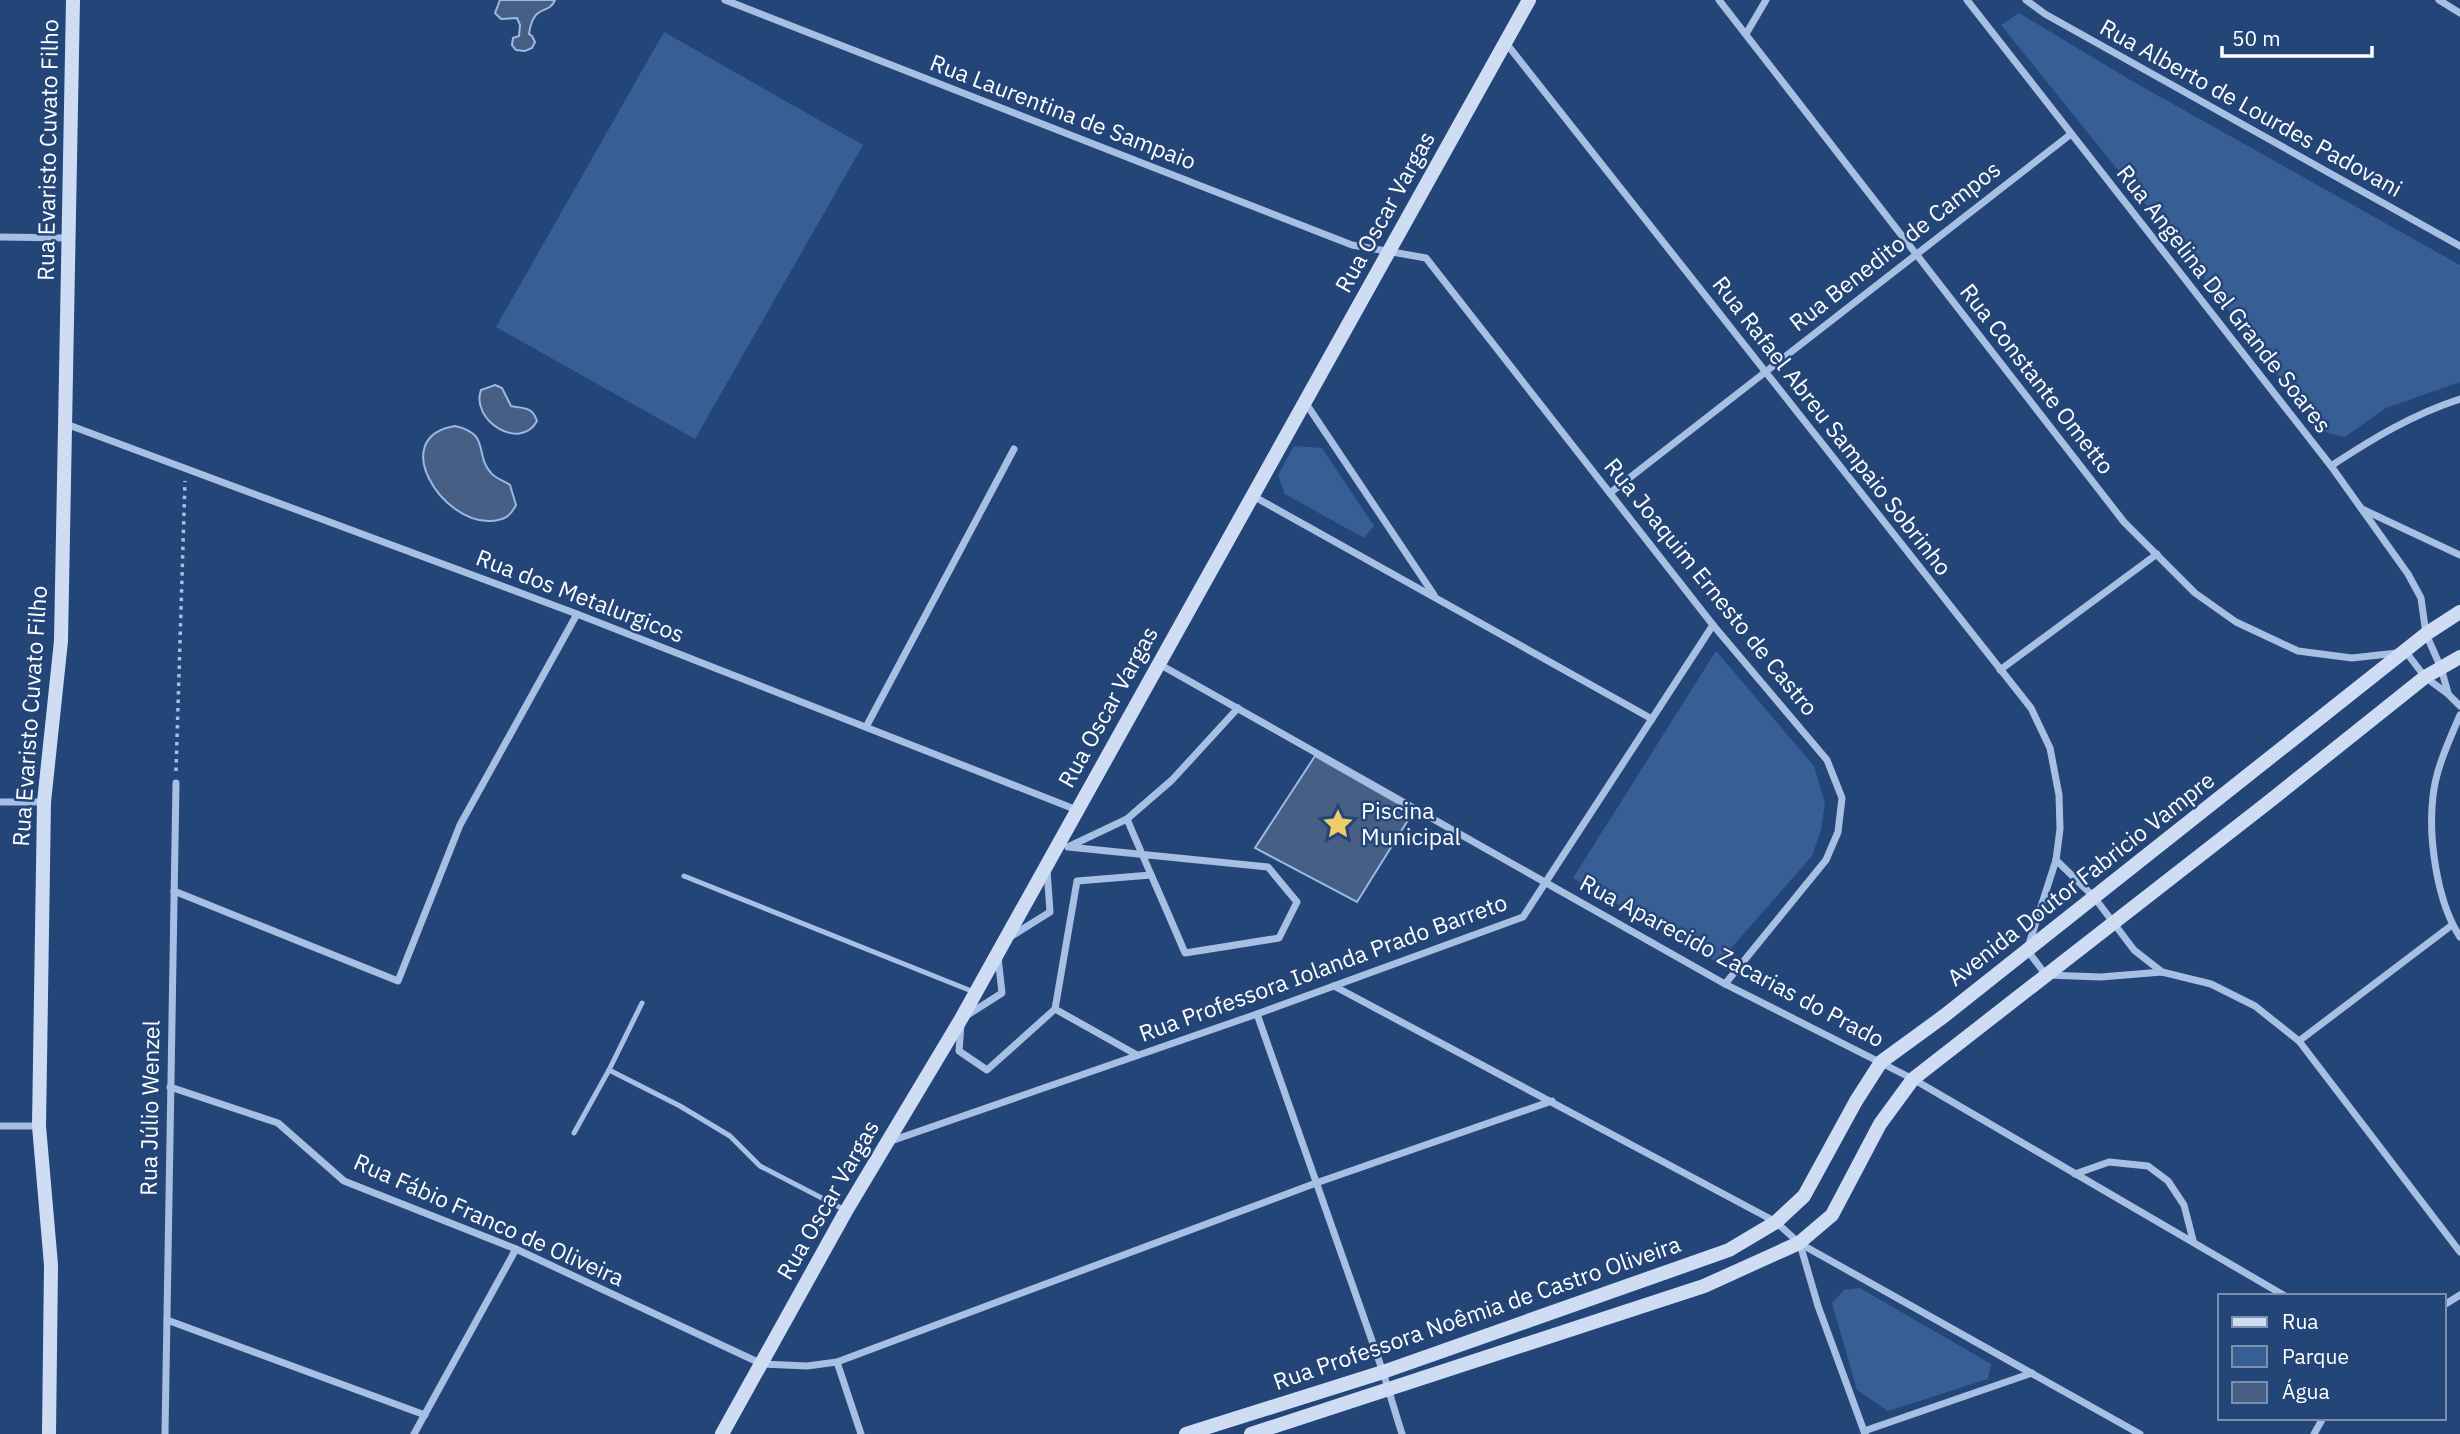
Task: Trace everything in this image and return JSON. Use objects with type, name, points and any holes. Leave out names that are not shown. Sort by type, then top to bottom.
[{"type":"street","name":"Rua Evaristo Cuvato Filho","points":[[49,1434],[51,1265],[39,1126],[44,802],[61,641],[73,0]]},
{"type":"street","name":"Rua Laurentina de Sampaio","points":[[725,0],[1352,245],[1389,252]]},
{"type":"street","name":"Rua Oscar Vargas","points":[[722,1434],[846,1211],[961,1019],[1529,0]]},
{"type":"street","name":"Rua Constante Ometto","points":[[1719,0],[2124,522],[2195,593],[2236,622],[2298,651],[2352,659],[2406,652]]},
{"type":"street","points":[[1746,34],[1766,0]]},
{"type":"street","name":"Rua Alberto de Lourdes Padovani","points":[[2026,0],[2045,14],[2460,246]]},
{"type":"street","points":[[2439,0],[2460,13]]},
{"type":"street","name":"Rua Angelina Del Grande Soares","points":[[1971,1],[2070,134],[2331,466],[2408,574],[2421,598],[2426,634],[2441,668],[2448,694]]},
{"type":"street","name":"Rua Rafael Abreu Sampaio Sobrinho","points":[[1505,43],[2031,708],[2050,748],[2059,796],[2060,829],[2056,860],[2027,950]]},
{"type":"street","name":"Rua Benedito de Campos","points":[[1610,493],[2070,134]]},
{"type":"street","points":[[0,237],[69,238]]},
{"type":"street","name":"Rua Joaquim Ernesto de Castro","points":[[1389,252],[1426,258],[1713,625],[1827,760],[1842,798],[1838,832],[1826,860],[1725,984]]},
{"type":"street","points":[[2331,466],[2377,436],[2438,406],[2460,399]]},
{"type":"street","points":[[1305,402],[1436,598]]},
{"type":"street","name":"Rua dos Metalurgicos","points":[[66,424],[577,614],[1077,810]]},
{"type":"street","points":[[866,727],[1014,449]]},
{"type":"street","points":[[1253,496],[1652,719]]},
{"type":"street","points":[[2361,509],[2460,555]]},
{"type":"street","points":[[2000,670],[2157,554]]},
{"type":"street","name":"Avenida Doutor Fabricio Vampre","points":[[1776,1222],[1804,1196],[1856,1101],[1881,1062],[2426,634],[2460,612]]},
{"type":"street","points":[[174,891],[398,981],[460,825],[577,614]]},
{"type":"street","name":"Rua Professora Iolanda Prado Barreto","points":[[887,1142],[1257,1014],[1523,917],[1713,625]]},
{"type":"street","points":[[2406,652],[2425,677],[2460,706]]},
{"type":"street","points":[[1799,1244],[1832,1215],[1880,1124],[1913,1079],[2425,677],[2460,657]]},
{"type":"street","name":"Rua Aparecido Zacarias do Prado","points":[[1159,664],[1725,984],[1913,1079],[2282,1294]]},
{"type":"street","points":[[1151,875],[1077,881],[1055,1009],[987,1070],[959,1051],[961,1019],[1002,993],[1001,947],[1050,912],[1050,860],[1068,847],[1127,819],[1172,780],[1238,708]]},
{"type":"street","points":[[2460,715],[2443,756],[2433,797],[2439,892],[2452,925],[2460,937]]},
{"type":"street","name":"Rua Júlio Wenzel","points":[[165,1434],[176,783]]},
{"type":"street","points":[[0,802],[44,802]]},
{"type":"street","points":[[1068,847],[1142,854],[1268,867],[1297,902],[1279,938],[1185,953],[1151,875],[1142,854],[1127,819]]},
{"type":"street","points":[[2056,860],[2094,897],[2134,950],[2162,972]]},
{"type":"street","points":[[2299,1041],[2452,925]]},
{"type":"street","points":[[2027,950],[2046,975]]},
{"type":"street","points":[[2046,975],[2101,977],[2162,972],[2211,984],[2255,1006],[2299,1041],[2460,1252]]},
{"type":"street","points":[[1334,986],[1776,1222],[1799,1244],[2140,1434]]},
{"type":"street","points":[[1055,1009],[1137,1055]]},
{"type":"street","points":[[1257,1014],[1383,1372],[1402,1434]]},
{"type":"street","name":"Rua Fábio Franco de Oliveira","points":[[170,1087],[278,1124],[344,1181],[516,1249],[762,1364]]},
{"type":"street","points":[[762,1364],[807,1366],[837,1362],[1316,1183],[1552,1101]]},
{"type":"street","points":[[0,1126],[39,1126]]},
{"type":"street","points":[[2075,1174],[2109,1161],[2148,1166],[2168,1181],[2184,1205],[2193,1240]]},
{"type":"street","name":"Rua Professora Noêmia de Castro Oliveira","points":[[1186,1434],[1383,1372],[1729,1250],[1776,1222]]},
{"type":"street","points":[[1799,1244],[1818,1306],[1865,1433],[2032,1373]]},
{"type":"street","name":"Rua Professora Noêmia de Castro Oliveira","points":[[1251,1434],[1704,1286],[1799,1244]]},
{"type":"street","points":[[414,1434],[516,1249]]},
{"type":"street","points":[[167,1320],[425,1415]]},
{"type":"street","points":[[837,1362],[861,1434]]},
{"type":"lane","points":[[684,876],[976,992]]},
{"type":"lane","points":[[574,1133],[642,1003]]},
{"type":"lane","points":[[609,1070],[680,1106],[730,1136],[760,1166],[846,1211]]},
{"type":"path","points":[[176,783],[185,468]]},
{"type":"green space","points":[[2019,13],[2132,81],[2460,265],[2460,382],[2386,408],[2345,437],[2321,431],[2184,252],[2001,25]]},
{"type":"green space","points":[[664,32],[863,145],[695,439],[496,327]]},
{"type":"green space","points":[[1294,446],[1322,448],[1374,526],[1364,538],[1285,494],[1278,475]]},
{"type":"green space","points":[[1716,651],[1814,766],[1825,803],[1821,830],[1812,856],[1718,963],[1573,878]]},
{"type":"green space","points":[[1860,1288],[1991,1364],[1988,1379],[1888,1411],[1857,1390],[1832,1303],[1844,1290]]},
{"type":"water","points":[[500,0],[555,0],[549,8],[537,14],[531,24],[529,34],[535,42],[532,48],[525,51],[516,50],[512,45],[513,38],[519,36],[520,25],[517,18],[501,19],[495,13]]},
{"type":"water","points":[[495,385],[502,388],[511,406],[533,413],[537,421],[529,430],[509,433],[489,421],[480,401],[481,390]]},
{"type":"water","points":[[455,426],[478,439],[486,466],[497,478],[510,485],[516,505],[506,517],[491,521],[473,518],[455,509],[440,495],[429,479],[424,462],[425,446],[435,433]]},
{"type":"water","name":"Piscina Municipal","points":[[1315,756],[1413,812],[1357,902],[1255,848]]},
{"type":"place","name":"Piscina Municipal","points":[[1338,824]]}]
